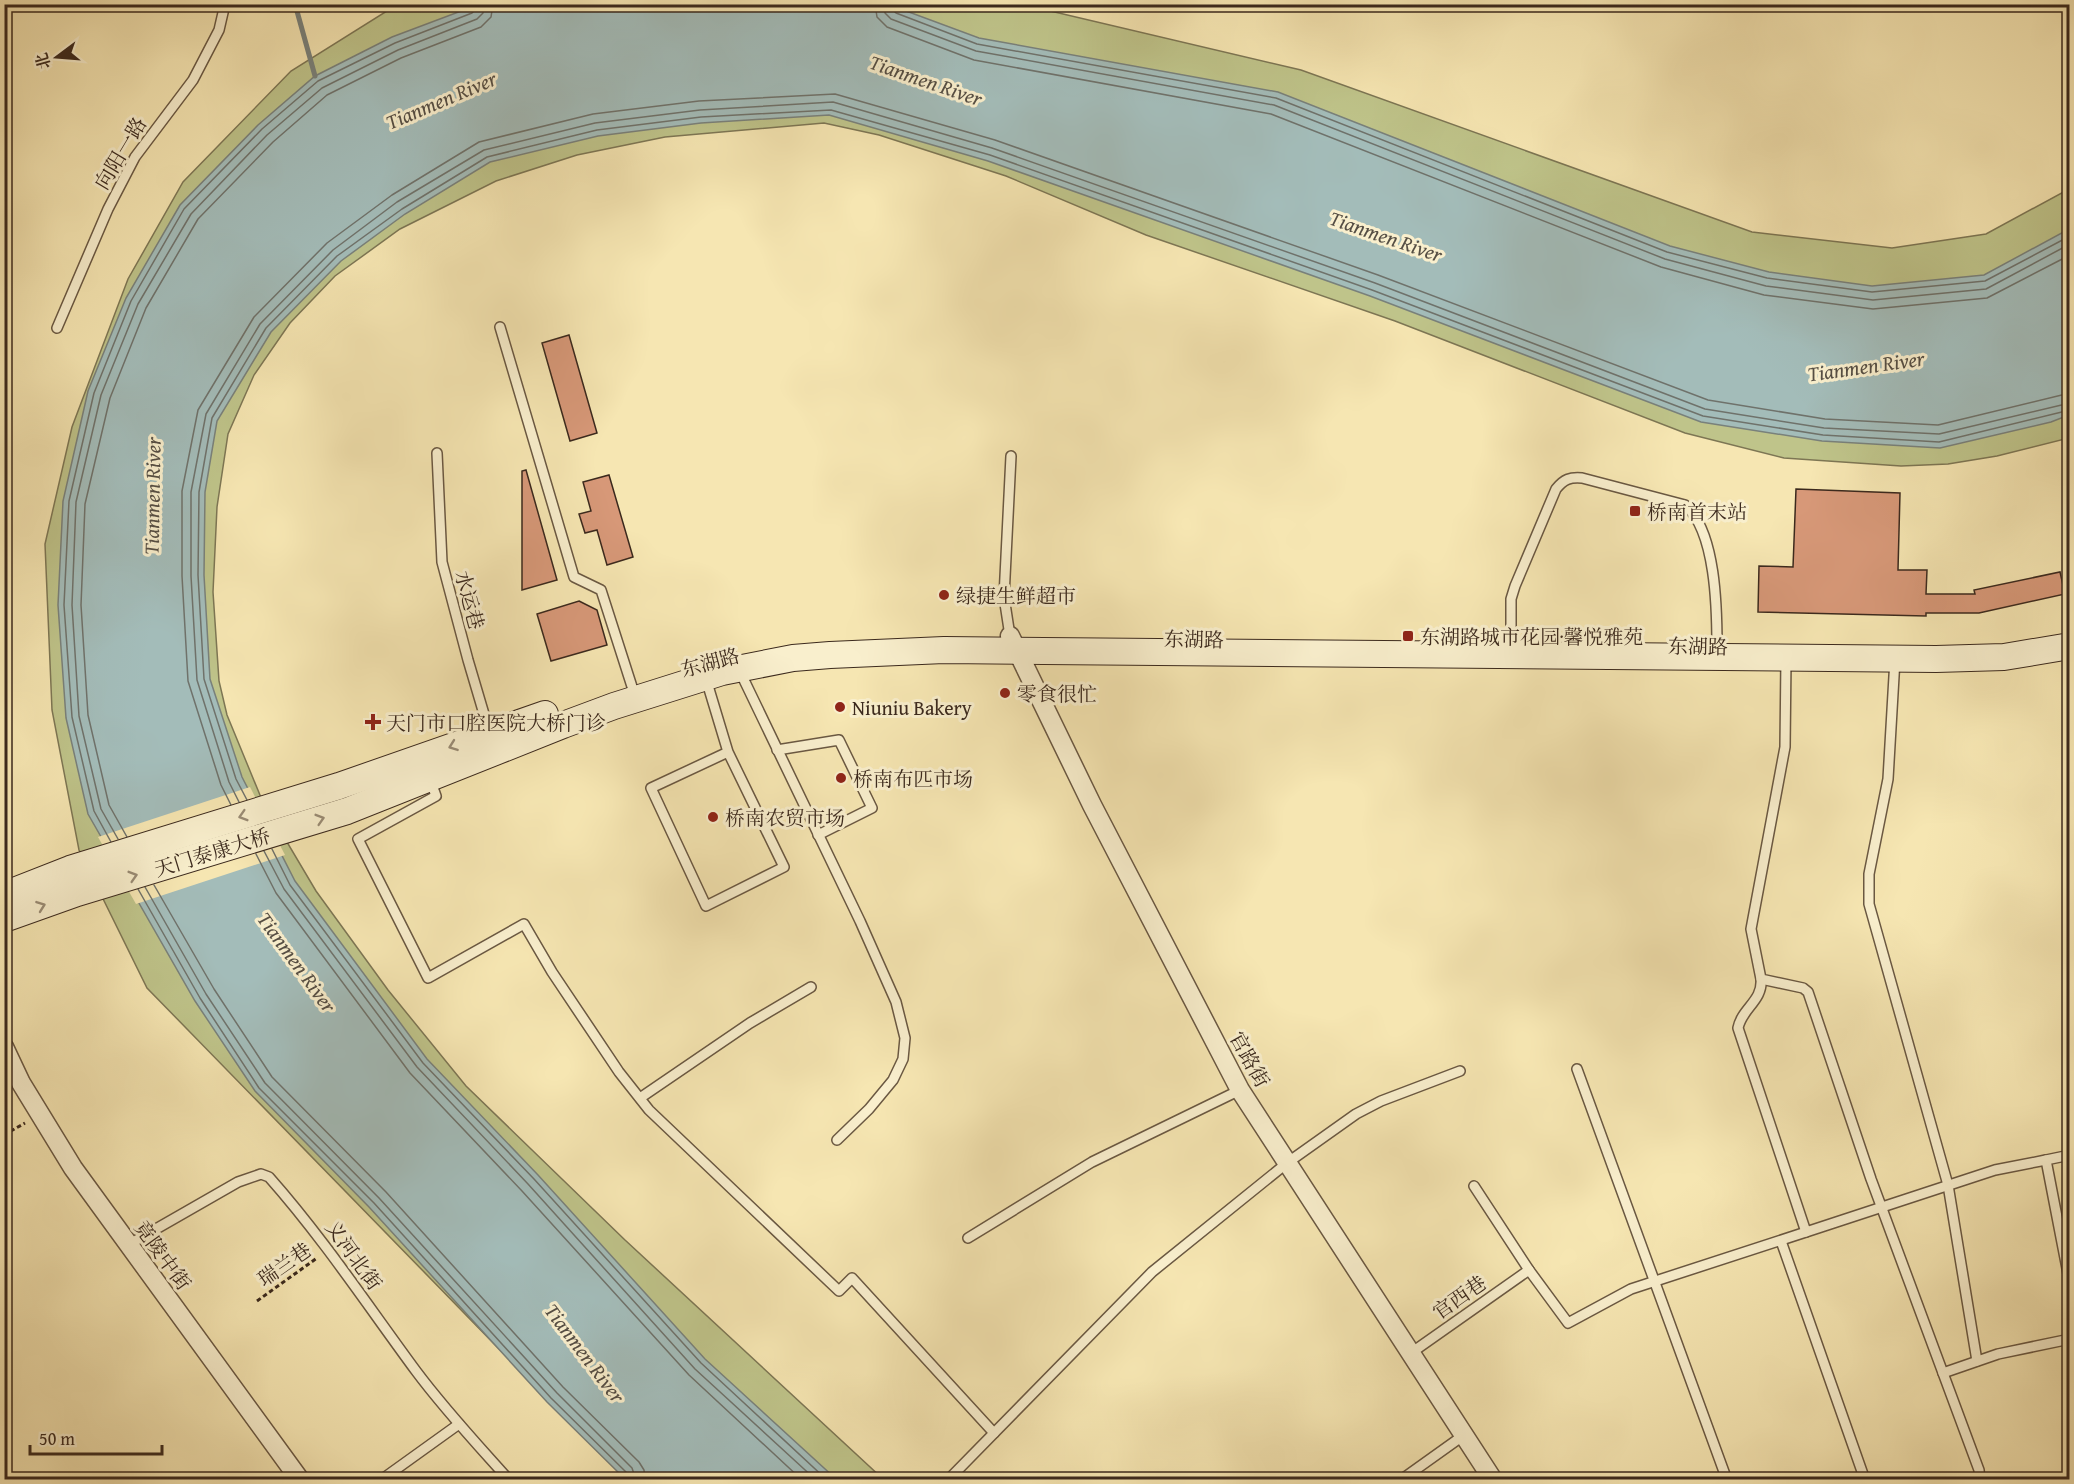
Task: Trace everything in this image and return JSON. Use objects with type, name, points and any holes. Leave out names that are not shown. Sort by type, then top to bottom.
[{"type":"main road","name":"东湖路","points":[[1013,643],[1511,644],[1973,650],[2012,647],[2070,636]]},
{"type":"main road","name":"东湖路","points":[[339,786],[493,742],[634,692],[792,644],[864,638],[1013,643],[1895,659],[2004,657],[2070,646]]},
{"type":"main road","name":"东湖路","points":[[634,692],[705,677],[735,662]]},
{"type":"main road","name":"东湖路","points":[[347,811],[429,778],[493,742]]},
{"type":"main road","name":"天门泰康大桥","points":[[4,895],[70,869],[339,786]]},
{"type":"main road","name":"天门泰康大桥","points":[[4,919],[77,893],[347,811]]},
{"type":"street","name":"官路街","points":[[1013,643],[1092,805],[1240,1090],[1494,1479]]},
{"type":"street","name":"竟陵中街","points":[[4,1047],[21,1083],[73,1168],[300,1479]]},
{"type":"lane","name":"向阳一路","points":[[57,327],[108,209],[135,157],[193,80],[219,30],[225,4]]},
{"type":"lane","points":[[500,327],[574,577],[601,590],[634,692]]},
{"type":"lane","name":"水运巷","points":[[437,453],[442,562],[493,742]]},
{"type":"lane","points":[[1011,456],[1004,597],[1013,643]]},
{"type":"lane","points":[[1511,644],[1511,599],[1515,586],[1556,489],[1567,478],[1574,477],[1685,505],[1692,511],[1699,521],[1715,583],[1717,647]]},
{"type":"lane","points":[[1786,658],[1785,747],[1751,929],[1761,979],[1760,993],[1756,1001],[1742,1014],[1738,1028],[1806,1232]]},
{"type":"lane","points":[[1895,659],[1888,779],[1869,874],[1869,904],[1948,1185],[1977,1361]]},
{"type":"lane","points":[[735,662],[896,1002],[905,1038],[903,1059],[893,1080],[869,1109],[837,1140]]},
{"type":"lane","points":[[705,677],[728,752],[784,867],[706,906],[651,788],[728,752]]},
{"type":"lane","points":[[777,750],[839,740],[872,808],[818,835]]},
{"type":"lane","points":[[429,778],[436,796],[357,840],[428,978],[524,924],[552,972],[619,1072],[674,1135],[839,1291],[852,1278],[994,1434]]},
{"type":"lane","points":[[1761,979],[1803,988],[1808,993],[1882,1206],[1979,1470],[1980,1479]]},
{"type":"lane","points":[[640,1098],[750,1023],[811,987]]},
{"type":"lane","points":[[1577,1069],[1727,1479]]},
{"type":"lane","points":[[948,1479],[1152,1272],[1287,1163],[1356,1114],[1381,1101],[1460,1071]]},
{"type":"lane","points":[[968,1238],[1092,1162],[1240,1090]]},
{"type":"lane","points":[[1474,1186],[1528,1270],[1569,1323],[1631,1289],[1995,1170],[2070,1155]]},
{"type":"lane","points":[[2046,1160],[2070,1284]]},
{"type":"lane","name":"义河北街","points":[[128,1245],[238,1182],[261,1174],[269,1177],[305,1218],[418,1374],[509,1479]]},
{"type":"lane","points":[[1781,1241],[1865,1479]]},
{"type":"lane","name":"官西巷","points":[[1411,1353],[1528,1270]]},
{"type":"lane","points":[[1943,1372],[1998,1354],[2070,1339]]},
{"type":"lane","points":[[381,1479],[459,1424]]},
{"type":"lane","points":[[1401,1479],[1464,1435]]},
{"type":"path","points":[[4,1135],[40,1115]]},
{"type":"path","name":"瑞兰巷","points":[[257,1301],[328,1250]]},
{"type":"green space","points":[[398,4],[1025,5],[1301,70],[1752,232],[1892,248],[1986,234],[2069,189],[2069,438],[1997,456],[1948,464],[1901,466],[1784,458],[1685,433],[1395,321],[1146,235],[1006,176],[879,135],[824,123],[665,137],[577,155],[496,181],[400,229],[335,276],[290,323],[254,375],[228,434],[217,507],[213,592],[219,681],[227,715],[262,800],[316,891],[388,990],[466,1086],[625,1240],[883,1479],[626,1479],[147,988],[79,850],[52,710],[45,544],[72,427],[128,279],[183,182],[291,71]]},
{"type":"water","name":"Tianmen River","points":[[477,5],[890,5],[979,38],[1278,92],[1670,246],[1769,272],[1872,286],[1984,275],[2069,229],[2069,415],[2051,422],[1940,448],[1822,441],[1701,422],[1370,296],[988,161],[829,115],[701,123],[598,136],[490,162],[405,214],[341,261],[271,332],[217,421],[205,492],[204,575],[210,679],[242,777],[295,881],[427,1059],[538,1175],[705,1359],[836,1479],[625,1479],[547,1402],[369,1207],[255,1091],[195,1001],[88,814],[66,718],[58,605],[63,501],[88,391],[126,298],[180,205],[258,125],[315,76],[392,37]]},
{"type":"pier","points":[[250,787],[285,855],[136,904],[98,837]]},
{"type":"building","points":[[569,335],[597,433],[570,441],[542,343]]},
{"type":"building","points":[[526,470],[557,580],[522,590],[522,471]]},
{"type":"building","points":[[609,475],[633,557],[607,565],[597,530],[585,533],[579,514],[591,511],[583,482]]},
{"type":"building","points":[[1796,489],[1900,493],[1898,570],[1927,570],[1926,594],[1975,594],[1974,590],[2060,572],[2065,594],[1979,613],[1926,613],[1926,616],[1758,612],[1759,566],[1793,567]]},
{"type":"building","points":[[579,601],[597,610],[607,645],[551,661],[537,614]]},
{"type":"waterway","points":[[295,4],[315,76]]},
{"type":"place","name":"桥南首末站","points":[[1635,511]]},
{"type":"place","name":"绿捷生鲜超市","points":[[944,595]]},
{"type":"place","name":"东湖路城市花园·馨悦雅苑","points":[[1408,636]]},
{"type":"place","name":"零食很忙","points":[[1005,693]]},
{"type":"place","name":"Niuniu Bakery","points":[[840,707]]},
{"type":"place","name":"天门市口腔医院大桥门诊","points":[[373,722]]},
{"type":"place","name":"桥南布匹市场","points":[[841,778]]},
{"type":"place","name":"桥南农贸市场","points":[[713,817]]}]
